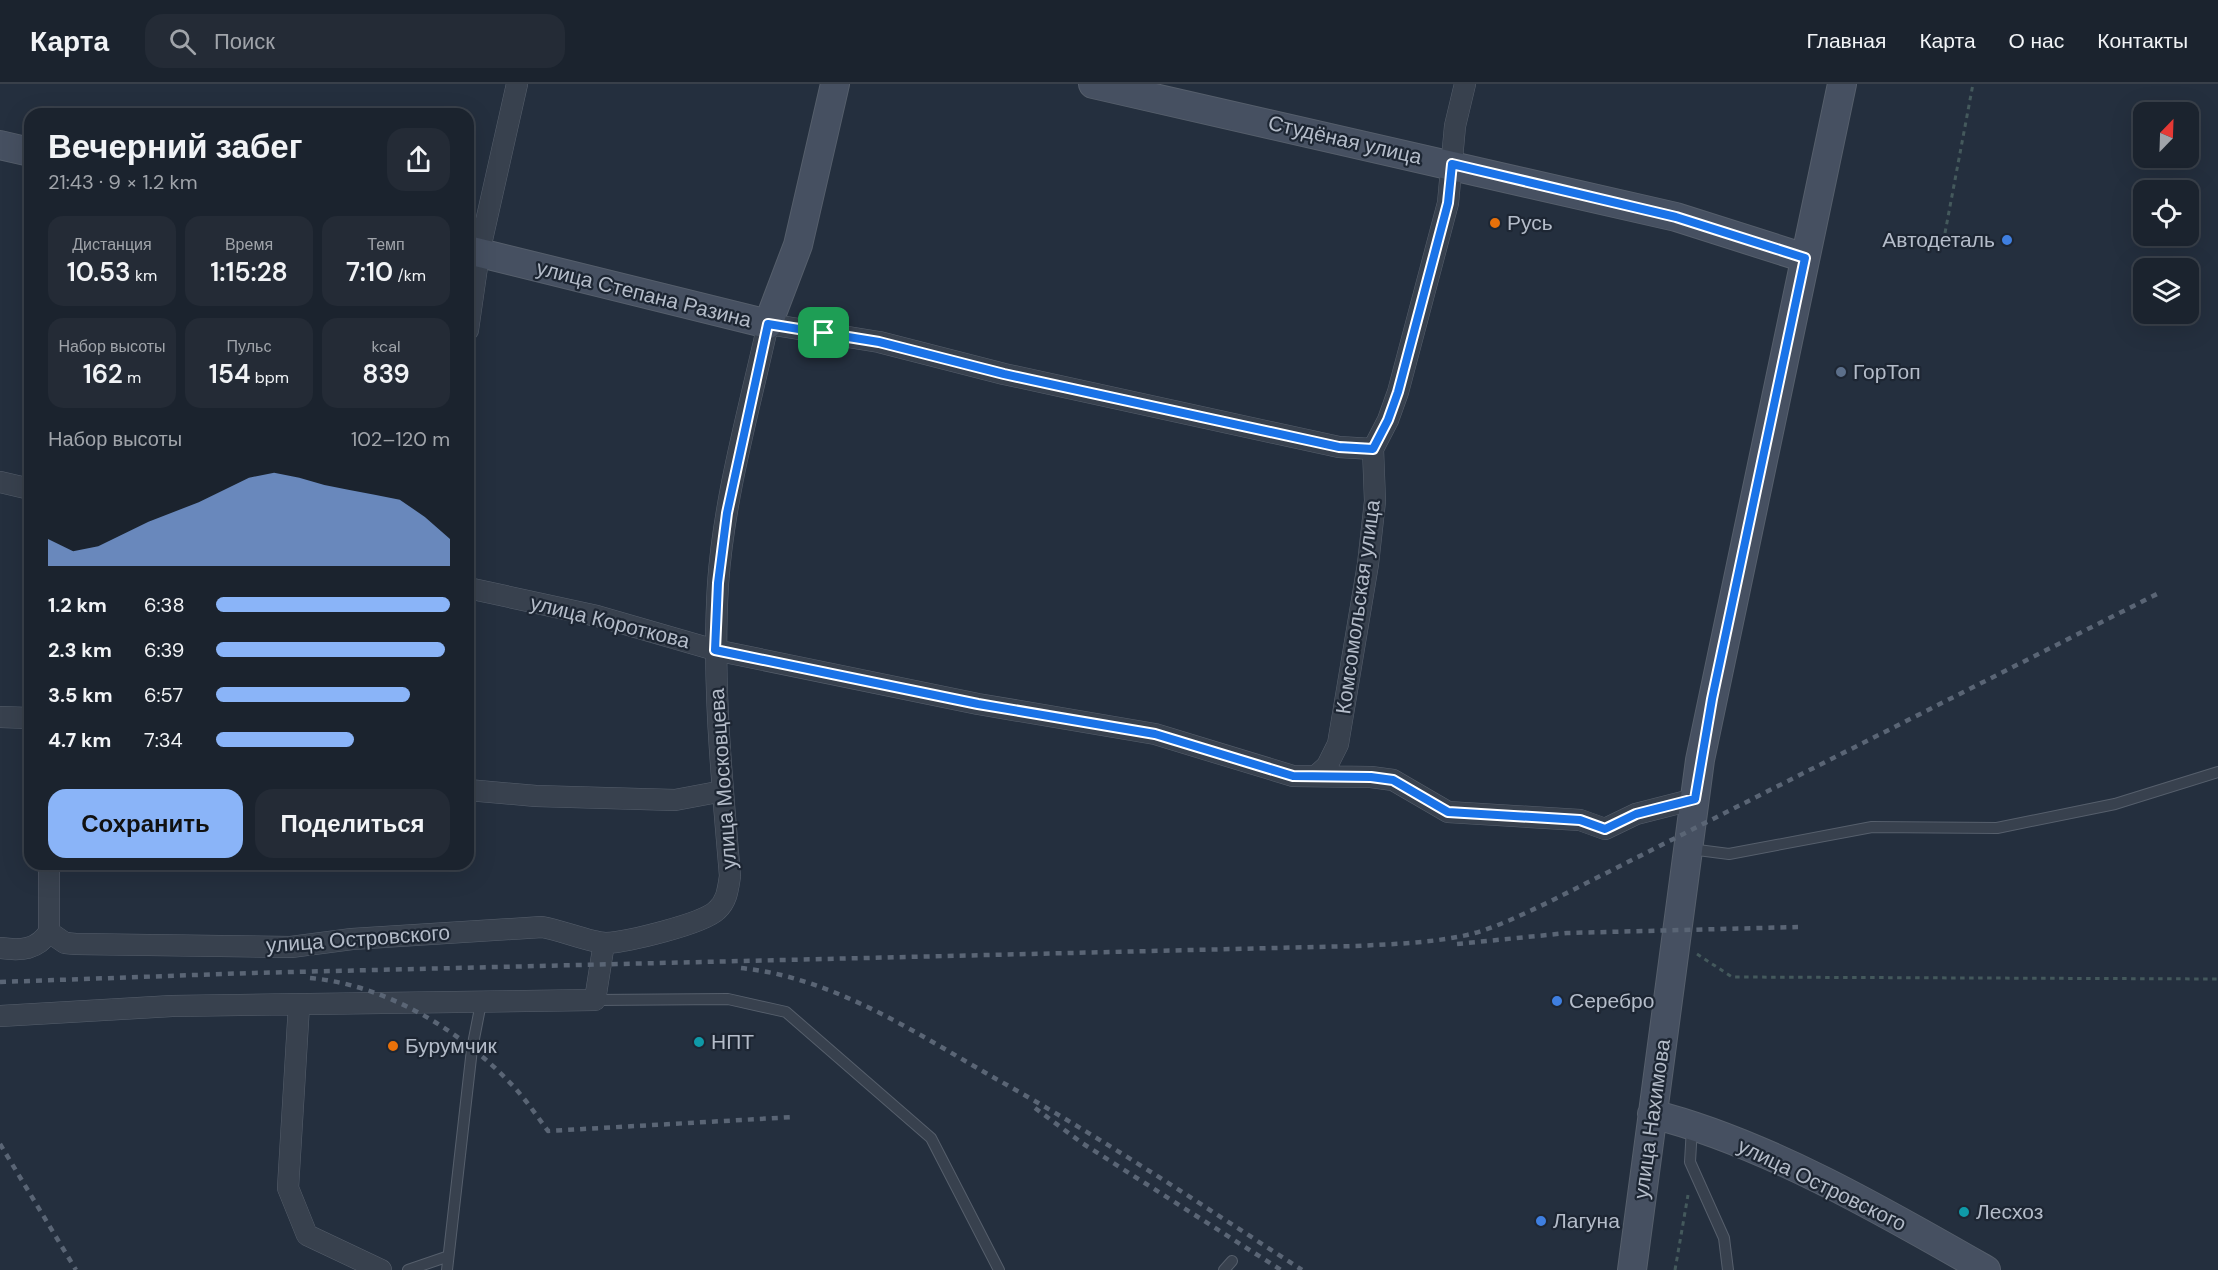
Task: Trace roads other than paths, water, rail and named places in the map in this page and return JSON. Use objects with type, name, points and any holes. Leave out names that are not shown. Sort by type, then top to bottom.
[{"type":"street","points":[[474,252],[517,84]]},
{"type":"street","name":"улица Московцева","points":[[719,909],[727,897],[730,876],[715,650],[724,534],[768,324],[798,245],[835,84]]},
{"type":"street","name":"Студёная улица","points":[[1093,84],[1452,164],[1676,217],[1805,258]]},
{"type":"street","name":"Комсомольская улица","points":[[1317,775],[1328,766],[1338,744],[1368,564],[1375,501],[1373,449],[1388,420],[1398,392],[1448,203],[1455,126],[1465,84]]},
{"type":"street","name":"улица Нахимова","points":[[1632,1270],[1678,941],[1695,799],[1714,688],[1842,84]]},
{"type":"street","points":[[0,145],[24,151]]},
{"type":"street","name":"улица Степана Разина","points":[[474,252],[768,324],[879,342],[1004,374],[1339,447],[1373,449]]},
{"type":"street","points":[[0,482],[24,488]]},
{"type":"street","name":"улица Короткова","points":[[474,589],[597,616],[715,650],[978,704],[1155,734],[1293,776],[1317,775],[1393,780],[1448,812],[1580,820],[1605,829],[1636,814],[1695,799]]},
{"type":"street","points":[[0,717],[24,718]]},
{"type":"street","points":[[474,791],[536,796],[675,800],[723,791]]},
{"type":"street","points":[[0,948],[30,949],[42,942],[49,932],[49,870]]},
{"type":"street","name":"улица Островского","points":[[49,932],[65,943],[76,944],[291,947],[352,939],[542,927],[562,930],[604,943],[690,925],[708,918],[719,909]]},
{"type":"street","points":[[0,1016],[172,1006],[595,1000],[604,943]]},
{"type":"street","points":[[299,1005],[288,1188],[307,1235],[381,1270]]},
{"type":"street","name":"улица Островского","points":[[1652,1114],[1692,1124],[1765,1155],[1868,1205],[1986,1270]]},
{"type":"lane","points":[[1689,849],[1729,854],[1872,827],[1997,828],[2115,804],[2218,772]]},
{"type":"lane","points":[[595,1000],[728,999],[786,1012],[931,1138],[999,1270]]},
{"type":"lane","points":[[447,1270],[472,1049],[481,1003]]},
{"type":"lane","points":[[1692,1124],[1690,1162],[1724,1238],[1728,1270]]},
{"type":"lane","points":[[408,1270],[447,1257]]},
{"type":"railway","points":[[0,982],[251,973],[1356,946],[1453,938],[1488,929],[1549,902],[2157,594]]},
{"type":"railway","points":[[1457,944],[1567,933],[1798,927]]},
{"type":"railway","points":[[741,968],[810,983],[843,996],[906,1027],[1114,1148],[1302,1270]]},
{"type":"railway","points":[[310,978],[339,982],[367,990],[395,1001],[447,1030],[471,1047],[514,1087],[548,1131],[794,1117]]},
{"type":"railway","points":[[1035,1108],[1082,1143],[1281,1270]]},
{"type":"railway","points":[[0,1144],[76,1270]]},
{"type":"place","name":"Русь","points":[[1495,223]]},
{"type":"place","name":"Автодеталь","points":[[2007,240]]},
{"type":"place","name":"ГорТоп","points":[[1841,372]]},
{"type":"place","name":"Серебро","points":[[1557,1001]]},
{"type":"place","name":"НПТ","points":[[699,1042]]},
{"type":"place","name":"Бурумчик","points":[[393,1046]]},
{"type":"place","name":"Лесхоз","points":[[1964,1212]]},
{"type":"place","name":"Лагуна","points":[[1541,1221]]}]
